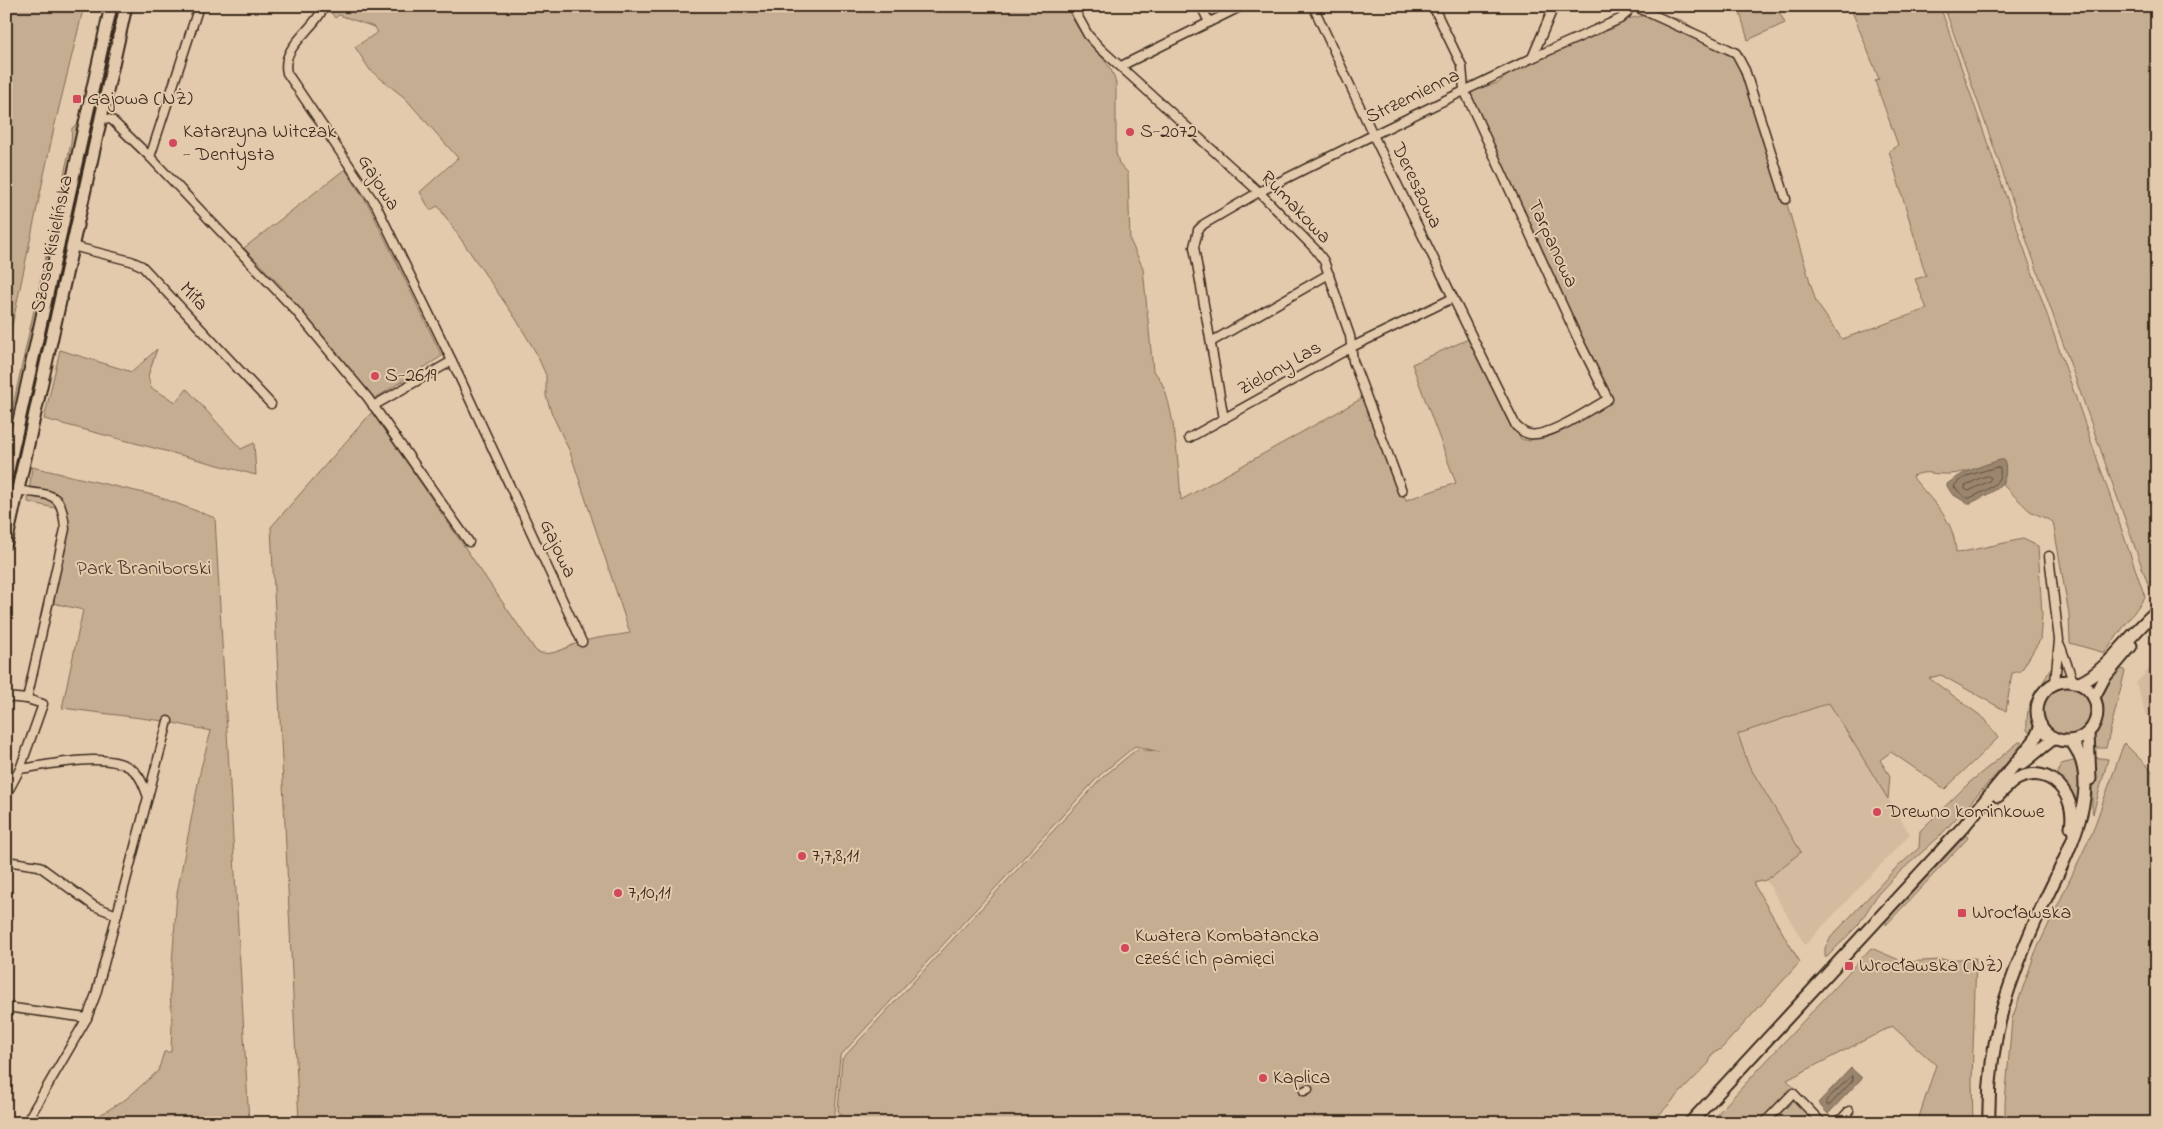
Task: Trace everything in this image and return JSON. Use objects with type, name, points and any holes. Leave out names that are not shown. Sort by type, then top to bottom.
[{"type":"street","name":"Szosa Kisielińska","points":[[6,479],[111,6]]},
{"type":"street","name":"Szosa Kisielińska","points":[[6,543],[126,6]]},
{"type":"street","points":[[150,157],[199,6]]},
{"type":"street","name":"Gajowa","points":[[324,6],[320,15],[288,54],[286,63],[287,74],[376,206],[452,360],[582,642]]},
{"type":"street","name":"Rumakowa","points":[[1072,6],[1088,35],[1258,192],[1315,249],[1324,261],[1350,336],[1353,361],[1402,491]]},
{"type":"street","points":[[1201,6],[1209,22]]},
{"type":"street","points":[[1121,66],[1242,6]]},
{"type":"street","name":"Dereszowa","points":[[1313,6],[1373,135],[1516,426]]},
{"type":"street","name":"Tarpanowa","points":[[1433,6],[1462,66],[1464,90],[1577,337],[1608,399],[1558,427],[1538,434],[1529,434],[1516,426]]},
{"type":"street","points":[[1532,58],[1554,6]]},
{"type":"street","name":"Strzemienna","points":[[1258,192],[1464,90],[1620,19],[1627,13],[1630,6]]},
{"type":"street","points":[[1634,6],[1736,53],[1745,70],[1786,199]]},
{"type":"street","points":[[101,117],[112,120],[150,157],[295,310],[373,406],[470,542]]},
{"type":"street","name":"Zielony Las","points":[[1224,419],[1194,247],[1195,238],[1198,230],[1204,224],[1258,192]]},
{"type":"street","name":"Miła","points":[[72,246],[131,261],[142,266],[270,404]]},
{"type":"street","points":[[1211,342],[1329,274]]},
{"type":"street","points":[[1352,347],[1454,298]]},
{"type":"street","name":"Zielony Las","points":[[1189,438],[1352,347]]},
{"type":"street","points":[[373,406],[452,360]]},
{"type":"street","points":[[18,490],[41,492],[53,496],[61,508],[65,529],[27,699]]},
{"type":"street","points":[[2049,556],[2059,640],[2055,683]]},
{"type":"street","points":[[2059,640],[2076,682],[2086,687],[2094,697],[2097,715],[2088,733],[2071,741],[2054,738],[2041,726],[2037,718],[2038,701],[2042,693],[2055,683],[2076,682],[2094,675],[2144,620],[2157,613]]},
{"type":"street","points":[[2094,697],[2104,678],[2157,613]]},
{"type":"street","points":[[6,697],[27,699],[43,704],[20,769],[6,795]]},
{"type":"street","points":[[26,1123],[87,1018],[96,994],[168,721]]},
{"type":"street","points":[[1690,1123],[1980,808],[2034,741],[2041,726]]},
{"type":"street","points":[[2066,857],[2082,830],[2088,801],[2090,772],[2088,733]]},
{"type":"street","points":[[2002,781],[2054,738]]},
{"type":"street","points":[[1989,1123],[1992,1061],[2003,1007],[2024,948],[2066,857],[2079,821],[2084,790],[2082,768],[2079,755],[2071,741]]},
{"type":"street","points":[[20,769],[98,760],[118,762],[128,766],[137,774],[148,797]]},
{"type":"street","points":[[1980,808],[1996,798],[2013,781],[2021,777],[2044,777],[2058,785],[2068,795],[2073,813],[2071,827],[2061,852],[2056,877]]},
{"type":"street","points":[[6,861],[40,866],[94,906],[117,915]]},
{"type":"street","points":[[6,1007],[87,1018]]},
{"type":"street","points":[[1764,1123],[1793,1093],[1822,1123]]},
{"type":"street","points":[[1838,1123],[1849,1111]]},
{"type":"shaded area","points":[[2157,661],[2157,732],[2146,715],[2136,683]]},
{"type":"shaded area","points":[[1829,703],[1910,834],[1805,945],[1766,880],[1801,852],[1748,764],[1738,734]]},
{"type":"green space","points":[[6,6],[84,6],[54,128],[6,354]]},
{"type":"green space","points":[[333,6],[1067,6],[1082,34],[1108,64],[1116,84],[1116,153],[1119,163],[1128,173],[1130,240],[1143,268],[1153,371],[1160,380],[1171,411],[1181,500],[1368,395],[1406,500],[1456,483],[1412,364],[1473,337],[1521,439],[1529,441],[1607,398],[1468,91],[1498,83],[1525,61],[1614,28],[1627,19],[1642,16],[1661,15],[1681,20],[1728,49],[1746,66],[1816,302],[1842,339],[1927,309],[1915,279],[1926,276],[1889,151],[1898,145],[1875,81],[1879,79],[1850,6],[1940,6],[2145,597],[2105,653],[2070,643],[2069,614],[2053,522],[2030,511],[2002,484],[2005,478],[1995,462],[1977,469],[1956,473],[1925,473],[1912,476],[1946,519],[1951,529],[1956,552],[2023,539],[2038,546],[2042,615],[2040,640],[2021,671],[2012,673],[2006,711],[1941,675],[1929,678],[1985,719],[1998,738],[1945,789],[1891,752],[1880,760],[1890,776],[1888,799],[1829,703],[1738,734],[1748,764],[1801,852],[1766,880],[1753,883],[1800,962],[1721,1049],[1712,1054],[1709,1063],[1651,1123],[841,1123],[842,1116],[838,1111],[842,1059],[1103,777],[1137,749],[1160,752],[1135,746],[1100,775],[840,1056],[834,1123],[299,1123],[271,527],[372,412],[536,651],[542,653],[554,652],[595,638],[630,633],[570,452],[552,414],[546,396],[546,375],[535,351],[516,319],[438,206],[430,210],[420,192],[458,158],[405,98],[370,70],[355,47],[378,32],[374,27],[339,15],[335,18],[330,11]]},
{"type":"green space","points":[[1738,6],[1776,6],[1785,23],[1748,40]]},
{"type":"green space","points":[[1944,6],[2157,6],[2157,583],[2150,590]]},
{"type":"green space","points":[[111,28],[110,36],[113,37],[6,522],[6,499]]},
{"type":"green space","points":[[76,125],[76,141],[6,455],[6,437],[71,143],[72,128]]},
{"type":"green space","points":[[345,169],[370,208],[442,356],[374,399],[281,286],[244,248]]},
{"type":"green space","points":[[157,349],[148,376],[151,388],[176,402],[187,389],[241,449],[254,443],[256,475],[44,419],[60,350],[132,372]]},
{"type":"green space","name":"Park Braniborski","points":[[32,467],[157,496],[215,518],[249,1123],[94,1123],[100,1115],[126,1099],[158,1071],[164,1052],[171,1052],[172,1022],[170,993],[177,893],[201,768],[211,731],[164,721],[62,708],[83,610],[53,603],[68,511],[28,502]]},
{"type":"green space","points":[[2053,663],[2053,677],[2040,690],[2033,703],[2033,737],[2027,730],[2027,718],[2031,700]]},
{"type":"green space","points":[[2118,667],[2125,671],[2106,748],[2091,748],[2092,737],[2101,714],[2100,695]]},
{"type":"green space","points":[[2062,687],[2072,687],[2084,694],[2091,706],[2091,716],[2084,728],[2072,735],[2062,735],[2054,731],[2047,724],[2043,716],[2043,706],[2047,698],[2054,691]]},
{"type":"green space","points":[[2019,742],[2024,742],[1938,838],[1878,894],[1858,925],[1825,957],[1825,948],[1831,937],[1894,870],[1919,848],[1920,831],[1970,782]]},
{"type":"green space","points":[[2124,743],[2157,776],[2157,1123],[2005,1123],[2012,1019],[2035,953],[2092,833]]},
{"type":"green space","points":[[2092,757],[2108,759],[2093,814],[2092,807]]},
{"type":"green space","points":[[2077,760],[2081,790],[2077,807],[2068,788],[2056,778],[2061,764]]},
{"type":"green space","points":[[1966,835],[1968,838],[1886,925],[1886,921]]},
{"type":"green space","points":[[1871,948],[1904,962],[1976,958],[1972,1080],[1973,1123],[1917,1123],[1936,1065],[1892,1026],[1787,1080],[1826,1123],[1709,1123]]},
{"type":"water","points":[[2004,460],[2006,469],[2005,476],[1998,488],[1971,503],[1967,503],[1952,494],[1947,486],[1953,479],[1966,472]]},
{"type":"water","points":[[1851,1068],[1862,1078],[1828,1114],[1818,1103]]},
{"type":"place","name":"Gajowa (NŻ)","points":[[77,99]]},
{"type":"place","name":"S-2072","points":[[1130,132]]},
{"type":"place","name":"Katarzyna Witczak - Dentysta","points":[[173,143]]},
{"type":"place","name":"S-2619","points":[[375,376]]},
{"type":"place","name":"Drewno kominkowe","points":[[1877,812]]},
{"type":"place","name":"7,7,8,11","points":[[802,856]]},
{"type":"place","name":"7,10,11","points":[[618,893]]},
{"type":"place","name":"Wrocławska","points":[[1962,913]]},
{"type":"place","name":"Kwatera Kombatancka cześć ich pamięci","points":[[1125,948]]},
{"type":"place","name":"Wrocławska (NŻ)","points":[[1849,966]]},
{"type":"place","name":"Kaplica","points":[[1263,1078]]}]
